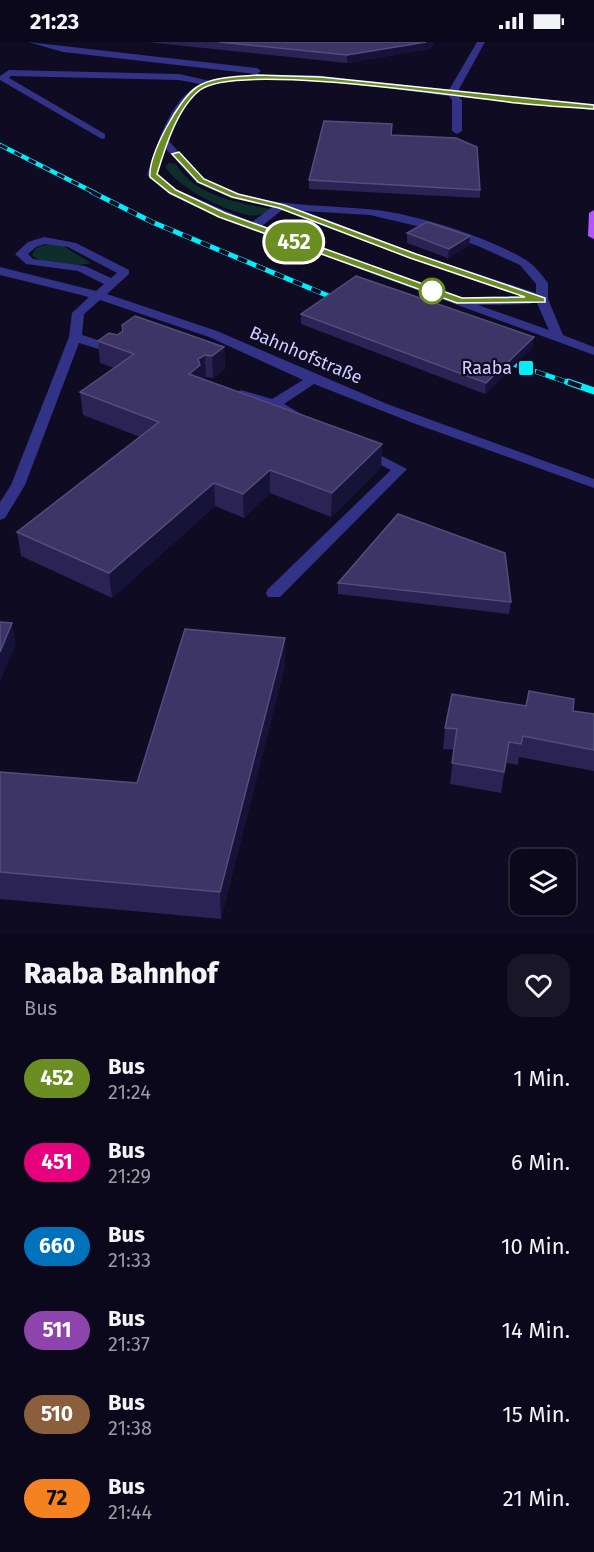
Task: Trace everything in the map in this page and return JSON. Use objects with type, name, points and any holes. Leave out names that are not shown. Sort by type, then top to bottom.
[{"type":"main road","points":[[594,213],[594,236]]},
{"type":"street","points":[[32,42],[63,49],[321,79],[594,107]]},
{"type":"street","points":[[452,93],[481,42]]},
{"type":"street","points":[[102,136],[3,78],[9,73],[156,76],[192,78],[209,83]]},
{"type":"street","points":[[321,79],[257,77],[209,83],[198,89],[176,118],[164,141],[152,175],[173,192],[253,227],[557,335],[564,341],[591,350]]},
{"type":"street","points":[[452,93],[457,100],[458,131]]},
{"type":"street","points":[[164,141],[201,181],[235,196],[281,206],[370,212],[424,225],[482,244],[524,263],[542,283],[542,300],[557,335]]},
{"type":"street","points":[[253,227],[281,206]]},
{"type":"street","points":[[281,206],[413,256],[542,300]]},
{"type":"street","points":[[0,515],[18,485],[75,338],[78,313],[97,294],[111,283],[125,272],[63,241],[49,240],[36,243],[26,248],[21,254],[30,262],[81,268],[111,283]]},
{"type":"street","name":"Bahnhofstraße","points":[[0,272],[97,294],[215,335],[313,379],[452,434],[594,484]]},
{"type":"street","points":[[461,301],[542,300]]},
{"type":"street","points":[[75,338],[118,351]]},
{"type":"street","points":[[274,404],[313,379]]},
{"type":"street","points":[[231,391],[274,404],[316,425]]},
{"type":"street","points":[[274,593],[400,469],[347,442]]},
{"type":"green space","points":[[169,163],[176,164],[194,184],[217,196],[270,209],[260,215],[251,216],[227,209],[179,182],[165,166]]},
{"type":"green space","points":[[48,244],[63,246],[91,263],[52,264],[32,255],[36,248]]},
{"type":"building","points":[[219,42],[426,42],[347,55]]},
{"type":"building","points":[[324,121],[392,124],[391,135],[456,138],[477,147],[480,190],[309,180]]},
{"type":"building","points":[[427,222],[470,236],[449,249],[407,233]]},
{"type":"building","points":[[356,276],[534,337],[486,383],[301,314]]},
{"type":"building","points":[[135,316],[224,347],[212,356],[205,355],[198,359],[200,365],[189,374],[382,444],[332,493],[270,470],[243,494],[214,483],[109,573],[17,532],[159,422],[80,392],[134,354],[98,341],[109,333],[117,335],[123,331],[122,325]]},
{"type":"building","points":[[398,514],[505,553],[511,602],[338,583]]},
{"type":"building","points":[[0,622],[12,623],[0,652]]},
{"type":"building","points":[[185,629],[285,638],[220,892],[0,872],[0,772],[137,783]]},
{"type":"building","points":[[529,691],[574,699],[573,711],[594,714],[594,750],[523,736],[521,744],[509,742],[504,772],[452,763],[457,729],[445,728],[452,694],[526,706]]},
{"type":"railway","points":[[0,145],[95,193]]},
{"type":"railway","points":[[92,192],[152,222],[343,302]]},
{"type":"railway","points":[[498,359],[573,384]]},
{"type":"railway","points":[[568,382],[594,391]]},
{"type":"bus line","name":"452","points":[[176,154],[201,181],[235,196],[281,206],[413,256],[542,300],[461,301],[222,215],[173,192],[152,175],[164,141],[176,118],[198,89],[209,83],[257,77],[321,79],[594,107]]},
{"type":"place","name":"Raaba","points":[[526,368]]}]
